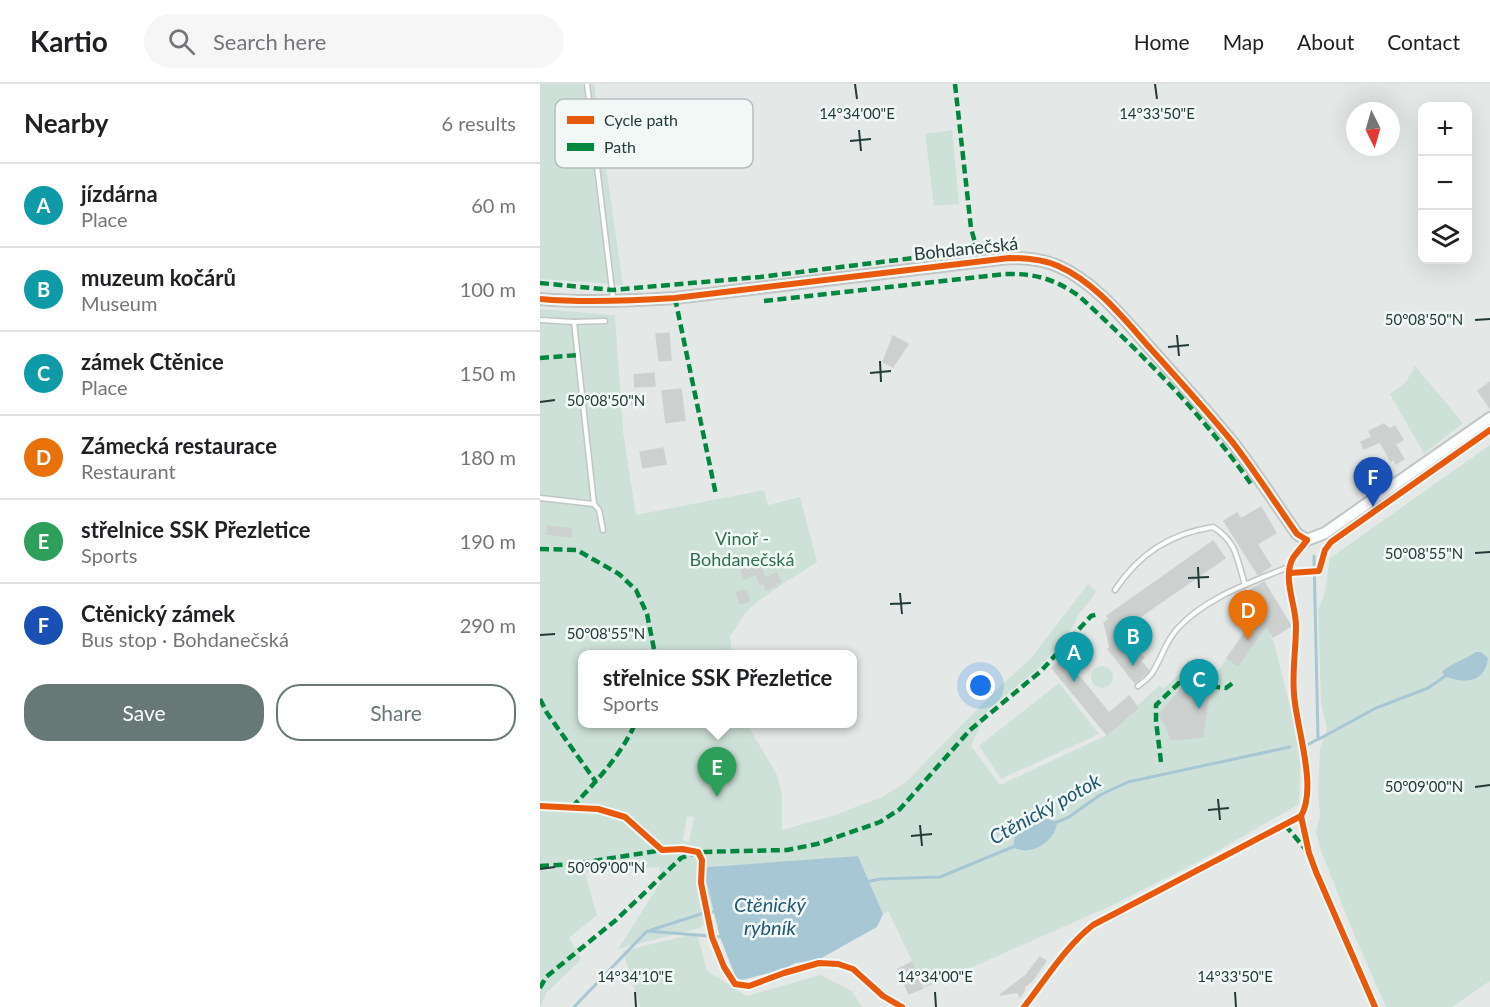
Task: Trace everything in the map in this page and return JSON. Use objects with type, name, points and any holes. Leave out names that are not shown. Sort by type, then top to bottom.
[{"type":"street","name":"Bohdanečská","points":[[540,299],[613,302],[675,298],[1009,258],[1043,260],[1075,275],[1131,327],[1206,410],[1235,446],[1297,534],[1307,540]]},
{"type":"street","points":[[1307,540],[1325,533],[1490,418]]},
{"type":"lane","points":[[587,84],[589,99]]},
{"type":"lane","points":[[597,168],[613,302]]},
{"type":"lane","points":[[540,320],[605,321]]},
{"type":"lane","points":[[574,322],[594,504]]},
{"type":"lane","points":[[540,498],[594,504],[600,510],[603,530]]},
{"type":"lane","points":[[1115,590],[1127,572],[1150,550],[1174,538],[1213,526],[1225,534],[1232,544],[1245,585]]},
{"type":"lane","points":[[1296,626],[1290,583],[1291,566],[1292,560],[1307,540]]},
{"type":"lane","points":[[1138,686],[1152,674],[1164,645],[1178,628],[1198,611],[1245,585],[1291,566]]},
{"type":"green space","points":[[540,84],[594,84],[596,99],[555,99],[555,168],[606,168],[623,285],[540,279]]},
{"type":"green space","points":[[952,130],[959,204],[934,206],[925,134]]},
{"type":"green space","name":"Vinoř - Bohdanečská","points":[[540,309],[615,315],[623,431],[636,515],[764,490],[768,505],[800,497],[817,562],[749,609],[730,636],[732,650],[578,650],[578,728],[749,728],[777,775],[782,795],[782,830],[832,816],[882,797],[906,782],[990,696],[1031,658],[1088,584],[1096,591],[1075,623],[1041,666],[988,710],[971,746],[1000,785],[1107,735],[1160,685],[1163,689],[1183,671],[1189,674],[1193,681],[1191,686],[1182,688],[1159,716],[1167,727],[1171,740],[1203,737],[1209,694],[1203,693],[1205,689],[1227,658],[1238,666],[1266,626],[1274,643],[1301,750],[1299,804],[1209,856],[1113,905],[925,988],[888,911],[883,914],[858,856],[704,872],[713,911],[700,928],[618,949],[662,880],[659,867],[585,873],[597,915],[569,938],[581,958],[547,992],[540,1007]],"holes":[[[687,816],[694,817],[689,842],[683,840]]]},
{"type":"green space","points":[[1415,366],[1463,423],[1424,454],[1390,394],[1406,382]]},
{"type":"green space","points":[[1490,445],[1490,981],[1452,1007],[1386,1007],[1355,937],[1320,848],[1316,832],[1320,815],[1318,790],[1320,748],[1327,729],[1321,703],[1318,610],[1325,592],[1330,558]]},
{"type":"green space","points":[[1102,666],[1112,673],[1113,677],[1106,687],[1102,688],[1092,681],[1091,677],[1098,667]]},
{"type":"green space","points":[[1059,683],[1099,734],[1001,779],[979,746]]},
{"type":"green space","points":[[697,933],[707,971],[747,996],[820,975],[852,991],[862,1007],[640,1007],[623,951]]},
{"type":"water","points":[[1476,652],[1481,652],[1488,658],[1481,675],[1476,678],[1466,681],[1453,679],[1446,677],[1442,672],[1448,667]]},
{"type":"water","points":[[1048,819],[1057,822],[1056,829],[1041,846],[1027,850],[1013,847],[1016,831],[1033,821]]},
{"type":"water","name":"Ctěnický rybník","points":[[858,856],[883,914],[877,927],[818,960],[795,963],[784,969],[742,980],[736,978],[720,937],[704,872],[708,867]]},
{"type":"building","points":[[669,333],[671,360],[659,361],[656,334]]},
{"type":"building","points":[[893,336],[908,344],[893,367],[883,362]]},
{"type":"building","points":[[654,373],[655,386],[635,387],[634,375]]},
{"type":"building","points":[[1490,382],[1490,408],[1478,391]]},
{"type":"building","points":[[681,389],[685,420],[666,423],[662,391]]},
{"type":"building","points":[[641,394],[642,403],[632,405],[631,395]]},
{"type":"building","points":[[1384,424],[1390,429],[1395,426],[1403,440],[1395,444],[1404,459],[1396,464],[1393,459],[1391,461],[1380,442],[1364,449],[1361,442],[1372,437],[1369,431]]},
{"type":"building","points":[[663,448],[666,464],[643,468],[640,452]]},
{"type":"building","points":[[1261,507],[1276,533],[1257,544],[1271,566],[1258,575],[1224,521],[1237,513],[1241,519]]},
{"type":"building","points":[[548,526],[572,529],[571,537],[547,534]]},
{"type":"building","points":[[1213,541],[1225,558],[1121,630],[1144,658],[1140,660],[1149,671],[1135,683],[1108,649],[1110,647],[1104,623],[1109,619],[1107,616]]},
{"type":"building","points":[[759,561],[765,578],[777,573],[781,582],[776,584],[777,586],[766,590],[764,583],[760,585],[756,574],[744,579],[741,570]]},
{"type":"building","points":[[1264,582],[1291,626],[1273,637],[1266,626],[1238,666],[1227,658],[1258,614],[1245,593]]},
{"type":"building","points":[[746,590],[750,601],[740,604],[736,592]]},
{"type":"building","points":[[1084,641],[1093,652],[1073,669],[1109,713],[1129,696],[1138,708],[1107,735],[1052,668]]},
{"type":"building","points":[[1192,681],[1205,685],[1203,693],[1209,694],[1203,737],[1171,740],[1167,727],[1159,715],[1182,688],[1191,686]]},
{"type":"building","points":[[1040,957],[1046,961],[1032,981],[1024,987],[1020,997],[1018,992],[1000,995],[1026,975]]},
{"type":"building","points":[[912,962],[923,988],[909,994],[898,969]]},
{"type":"waterway","name":"Ctěnický potok","points":[[1309,744],[1318,739],[1314,556]]},
{"type":"waterway","points":[[1319,739],[1376,708],[1428,688],[1447,675]]},
{"type":"waterway","name":"Ctěnický potok","points":[[1055,823],[1069,817],[1100,795],[1128,782],[1290,747]]},
{"type":"waterway","name":"Ctěnický potok","points":[[866,882],[880,879],[940,877],[1015,846]]},
{"type":"waterway","points":[[651,930],[707,912],[716,912]]},
{"type":"waterway","name":"Ctěnický potok","points":[[574,1007],[647,931],[722,937]]},
{"type":"marked path","points":[[955,84],[971,228],[977,250]]},
{"type":"marked path","points":[[540,283],[612,290],[760,277],[938,255],[975,245]]},
{"type":"marked path","points":[[764,301],[1005,274],[1035,276],[1053,281],[1079,296],[1148,362],[1191,408],[1251,484]]},
{"type":"marked path","points":[[675,298],[716,495]]},
{"type":"marked path","points":[[540,358],[578,355]]},
{"type":"marked path","points":[[540,549],[577,550],[619,574],[636,590],[647,614],[654,650]]},
{"type":"marked path","points":[[540,988],[546,977],[616,920],[681,858],[698,852],[787,850],[817,844],[880,822],[900,809],[970,730],[1041,671],[1091,616],[1099,614]]},
{"type":"marked path","points":[[1161,762],[1156,705],[1179,683],[1226,688],[1234,682]]},
{"type":"marked path","points":[[540,699],[547,713],[596,782]]},
{"type":"marked path","points":[[572,807],[599,778],[633,728]]},
{"type":"marked path","points":[[1285,825],[1307,851]]},
{"type":"marked path","points":[[540,866],[574,864],[663,850]]},
{"type":"cycle path","points":[[540,299],[608,301],[675,298],[1009,258],[1034,259],[1052,264],[1084,281],[1119,314],[1234,444],[1297,534],[1307,540]]},
{"type":"cycle path","points":[[1290,573],[1319,571],[1325,550],[1331,542],[1490,430]]},
{"type":"cycle path","points":[[1024,1007],[1065,953],[1093,925],[1301,816],[1306,804],[1307,773],[1294,694],[1296,626],[1289,574],[1293,558],[1307,540]]},
{"type":"cycle path","points":[[540,806],[598,809],[625,817],[662,850],[682,849],[698,852],[702,860],[701,883],[712,937],[724,967],[735,984],[749,986],[819,963],[838,964],[853,969],[883,996],[902,1007]]},
{"type":"cycle path","points":[[1301,816],[1309,853],[1316,872],[1375,1007]]},
{"type":"place","name":"Ctěnický zámek","points":[[1373,507]]},
{"type":"place","name":"Zámecká restaurace","points":[[1248,640]]},
{"type":"place","name":"muzeum kočárů","points":[[1133,666]]},
{"type":"place","name":"jízdárna","points":[[1074,682]]},
{"type":"place","name":"zámek Ctěnice","points":[[1199,709]]},
{"type":"place","name":"střelnice SSK Přezletice","points":[[717,797]]}]
